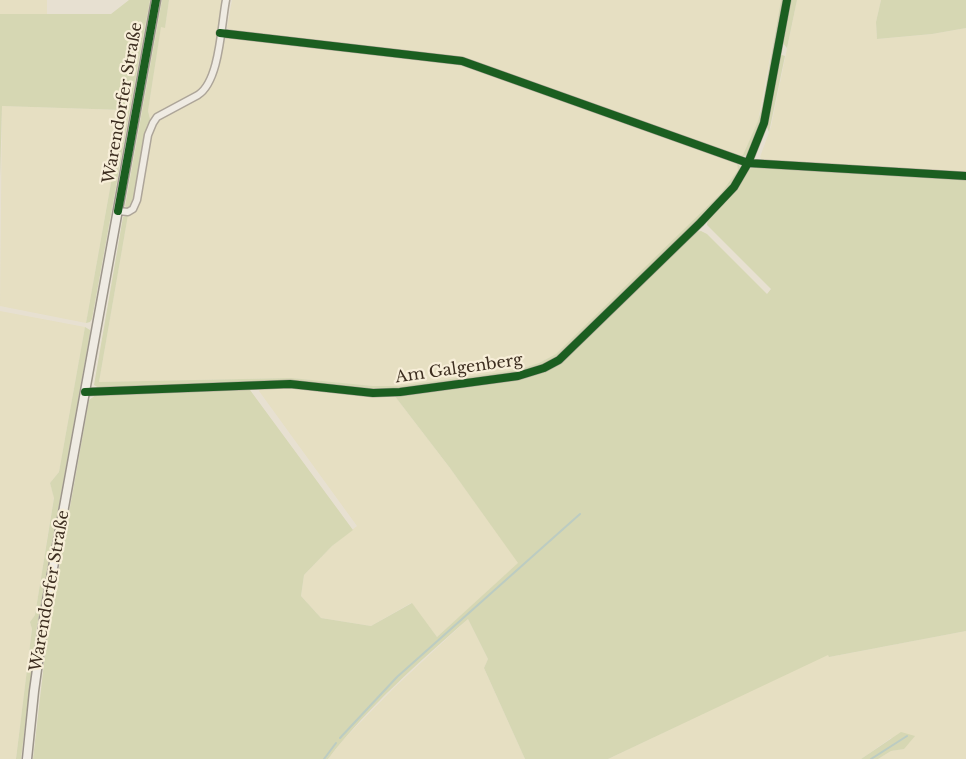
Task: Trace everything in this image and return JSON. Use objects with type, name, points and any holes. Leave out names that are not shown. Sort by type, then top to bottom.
[{"type":"main road","name":"Warendorfer Straße","points":[[27,759],[45,612],[156,0]]},
{"type":"street","points":[[226,0],[220,33],[462,61],[748,162],[966,176]]},
{"type":"street","name":"Am Galgenberg","points":[[85,392],[290,384],[373,393],[400,392],[518,376],[560,360],[734,187],[748,162],[764,123],[787,0]]},
{"type":"street","name":"Warendorfer Straße","points":[[118,211],[128,212],[133,209],[148,135],[157,117],[198,95],[208,85],[214,69],[220,33]]},
{"type":"shaded area","points":[[0,0],[47,0],[47,14],[0,14]]},
{"type":"shaded area","points":[[169,0],[224,0],[212,68],[203,90],[151,123],[148,111],[161,26],[165,27]]},
{"type":"shaded area","points":[[232,0],[781,0],[758,121],[743,155],[738,157],[462,59],[233,31],[227,28]]},
{"type":"shaded area","points":[[797,0],[881,0],[876,22],[877,39],[966,28],[966,174],[763,161],[760,157],[771,127]]},
{"type":"shaded area","points":[[226,38],[433,58],[461,63],[737,162],[738,170],[721,193],[597,315],[556,354],[539,363],[517,370],[399,386],[373,386],[291,378],[99,382],[128,215],[137,211],[155,124],[170,112],[206,93],[211,87],[222,43]]},
{"type":"shaded area","points":[[2,106],[124,110],[86,323],[0,306]]},
{"type":"shaded area","points":[[0,311],[85,327],[59,472],[50,483],[54,497],[35,615],[30,622],[32,629],[16,759],[0,759]]},
{"type":"shaded area","points":[[290,386],[394,395],[519,563],[437,637],[411,603],[371,626],[321,618],[301,596],[304,575],[332,546],[357,526],[259,391],[261,387]]},
{"type":"shaded area","points":[[468,619],[488,659],[484,668],[525,759],[328,759],[344,739],[394,688]]},
{"type":"shaded area","points":[[966,631],[966,759],[878,759],[891,751],[904,749],[891,738],[861,759],[608,759],[828,654],[829,657]]},
{"type":"green space","points":[[129,0],[150,0],[92,319],[86,323],[124,110],[2,106],[0,178],[0,14],[111,14]]},
{"type":"green space","points":[[162,0],[169,0],[165,28],[161,27],[148,111],[151,123],[135,200],[131,207],[127,208],[125,206]]},
{"type":"green space","points":[[781,0],[785,0],[762,122],[748,155],[738,157],[743,155],[762,107]]},
{"type":"green space","points":[[790,0],[797,0],[787,48],[782,42]]},
{"type":"green space","points":[[881,0],[966,0],[966,28],[877,39],[876,22]]},
{"type":"green space","points":[[785,56],[769,132],[766,125],[779,57]]},
{"type":"green space","points":[[737,162],[741,168],[740,172],[725,195],[559,358],[543,367],[518,374],[399,390],[373,391],[291,381],[99,388],[94,385],[123,217],[128,215],[99,382],[291,378],[373,386],[399,386],[517,370],[539,363],[556,354],[721,193],[738,170]]},
{"type":"green space","points":[[760,165],[966,178],[966,631],[829,657],[828,655],[608,759],[525,759],[484,668],[488,659],[468,619],[377,703],[328,759],[33,759],[47,637],[89,400],[96,395],[241,387],[250,390],[353,530],[332,546],[304,575],[301,596],[321,618],[371,626],[412,603],[437,637],[518,563],[394,395],[480,385],[520,378],[546,370],[695,232],[701,231],[707,234],[767,294],[771,289],[707,225],[708,218],[746,170]]},
{"type":"green space","points":[[85,327],[90,330],[90,333],[37,626],[21,759],[16,759],[32,629],[30,622],[35,615],[54,498],[50,483],[59,472]]},
{"type":"green space","points":[[901,732],[915,736],[904,749],[891,751],[878,759],[861,759]]},
{"type":"waterway","points":[[340,738],[397,677],[580,514]]},
{"type":"waterway","points":[[871,759],[907,736]]},
{"type":"waterway","points":[[324,759],[336,743]]},
{"type":"cycle path","points":[[118,211],[156,0]]},
{"type":"cycle path","points":[[85,392],[290,384],[373,393],[400,392],[518,376],[544,368],[559,360],[734,187],[748,163],[764,123],[787,0]]},
{"type":"cycle path","points":[[220,33],[462,61],[748,163],[966,176]]}]
